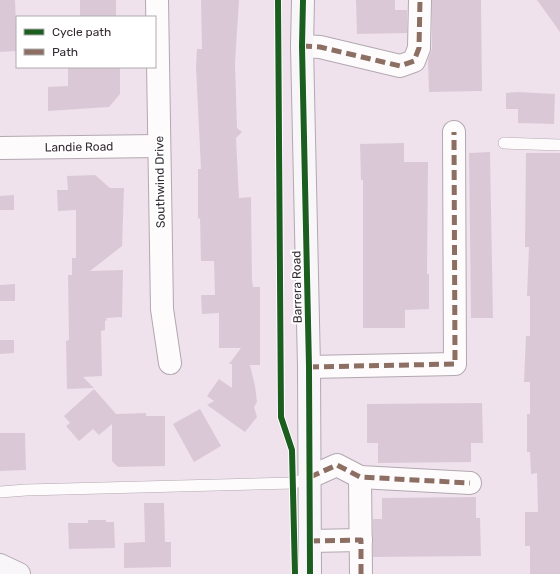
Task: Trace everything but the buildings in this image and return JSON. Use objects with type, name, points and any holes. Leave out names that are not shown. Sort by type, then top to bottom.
[{"type":"street","name":"Southwind Drive","points":[[157,0],[162,308],[170,363]]},
{"type":"street","name":"Barrera Road","points":[[303,0],[302,46],[310,367],[310,574]]},
{"type":"street","points":[[302,46],[320,47],[400,66],[414,61],[419,48],[420,0]]},
{"type":"street","points":[[310,367],[455,364],[454,132]]},
{"type":"street","name":"Landie Road","points":[[0,148],[159,146]]},
{"type":"street","points":[[310,477],[337,465],[360,477],[470,483]]},
{"type":"street","points":[[360,477],[361,574]]},
{"type":"street","points":[[310,540],[361,540]]},
{"type":"street","points":[[0,565],[19,574]]},
{"type":"lane","points":[[504,143],[560,145]]},
{"type":"lane","points":[[0,492],[26,490],[294,483],[310,477]]},
{"type":"marked path","points":[[302,46],[320,47],[400,66],[414,61],[419,48],[420,0]]},
{"type":"marked path","points":[[309,367],[455,364],[454,132]]},
{"type":"marked path","points":[[310,477],[337,465],[360,477],[470,483]]},
{"type":"marked path","points":[[310,541],[361,540],[361,574]]},
{"type":"cycle path","points":[[278,0],[281,417],[292,450],[295,574]]},
{"type":"cycle path","points":[[303,0],[302,46],[309,367],[310,574]]}]
